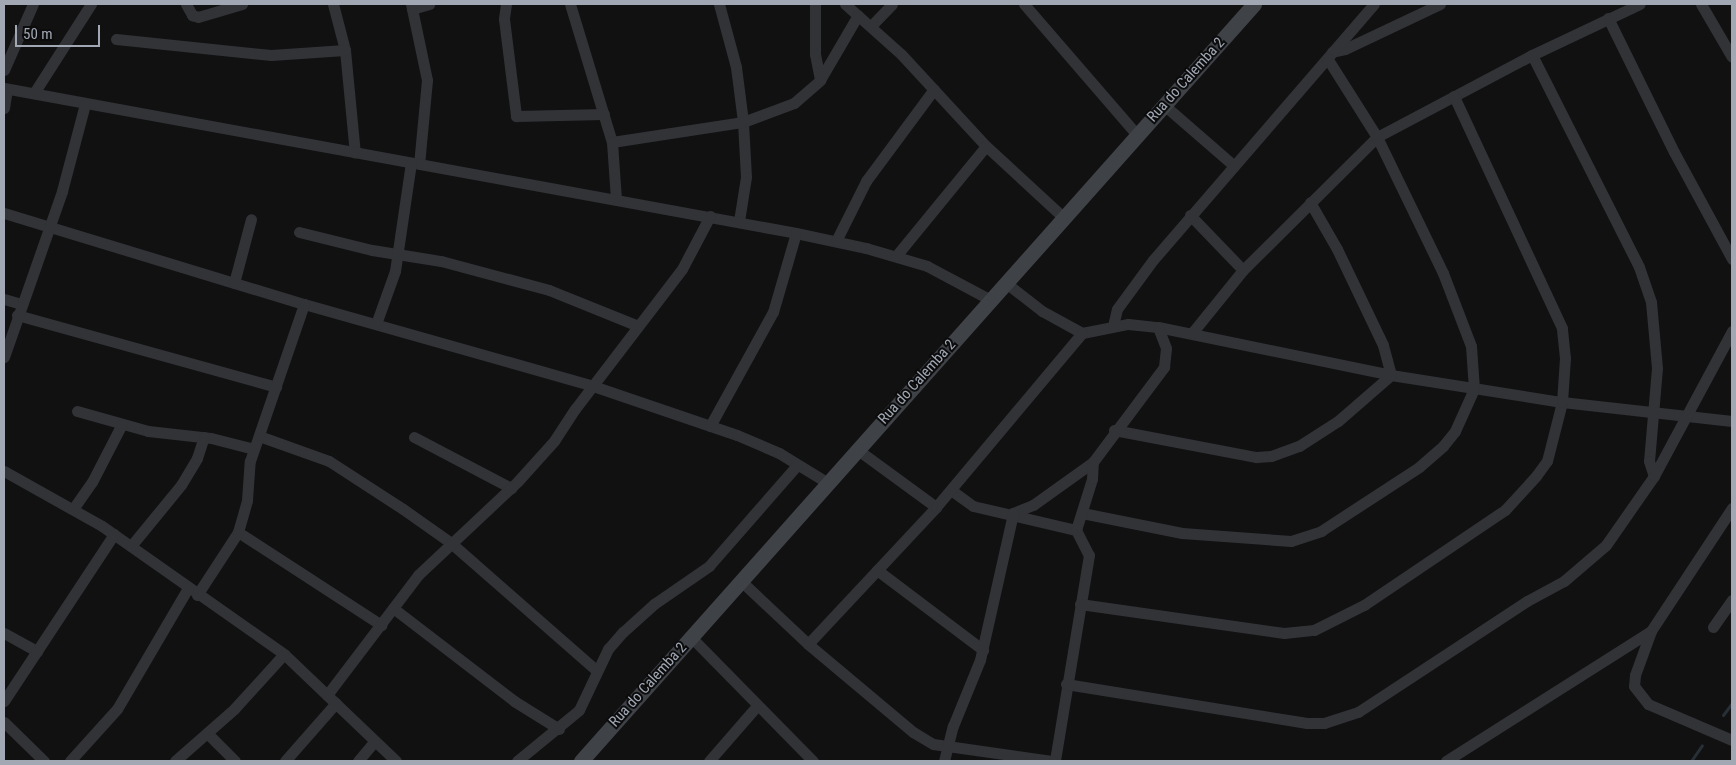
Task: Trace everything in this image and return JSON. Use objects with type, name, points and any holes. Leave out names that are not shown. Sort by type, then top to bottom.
[{"type":"main road","name":"Rua do Calemba 2","points":[[581,761],[1254,4]]},
{"type":"street","points":[[4,70],[33,4]]},
{"type":"street","points":[[34,93],[91,4]]},
{"type":"street","points":[[186,4],[192,15],[198,17],[242,4]]},
{"type":"street","points":[[333,4],[345,50],[355,153]]},
{"type":"street","points":[[376,324],[399,252],[403,205],[415,164],[427,103],[427,80],[412,6],[430,4]]},
{"type":"street","points":[[506,4],[504,19],[516,116],[604,114]]},
{"type":"street","points":[[570,4],[612,142],[616,199]]},
{"type":"street","points":[[719,4],[736,66],[743,122],[746,177],[739,221]]},
{"type":"street","points":[[815,4],[815,54],[820,80]]},
{"type":"street","points":[[845,4],[871,26],[934,89],[986,146],[1064,218]]},
{"type":"street","points":[[871,26],[892,4]]},
{"type":"street","points":[[1113,326],[1117,309],[1190,215],[1374,4]]},
{"type":"street","points":[[1330,55],[1440,4]]},
{"type":"street","points":[[1192,333],[1243,270],[1377,137],[1532,55],[1640,4]]},
{"type":"street","points":[[1700,4],[1732,58]]},
{"type":"street","points":[[1031,6],[1137,136]]},
{"type":"street","points":[[612,142],[743,122],[794,103],[820,80],[858,14]]},
{"type":"street","points":[[1608,18],[1674,152],[1732,259]]},
{"type":"street","points":[[116,38],[271,55],[345,50]]},
{"type":"street","points":[[1082,512],[1182,533],[1277,542],[1305,538],[1420,467],[1443,446],[1455,431],[1474,389],[1471,346],[1442,273],[1377,137],[1330,55]]},
{"type":"street","points":[[1532,55],[1639,267],[1651,302],[1657,368],[1649,461],[1654,476]]},
{"type":"street","points":[[4,108],[5,88],[415,164],[739,221],[896,256],[950,276],[991,300]]},
{"type":"street","points":[[836,242],[866,181],[934,89]]},
{"type":"street","points":[[1080,604],[1299,633],[1338,620],[1497,516],[1521,496],[1547,461],[1562,402],[1565,358],[1562,328],[1454,96]]},
{"type":"street","points":[[4,357],[19,309],[49,228],[85,104]]},
{"type":"street","points":[[1164,105],[1233,165]]},
{"type":"street","points":[[896,256],[986,146]]},
{"type":"street","points":[[1310,202],[1373,322],[1390,362],[1391,375]]},
{"type":"street","points":[[4,213],[304,304],[593,386],[710,426],[779,453],[828,483]]},
{"type":"street","points":[[1190,215],[1243,270]]},
{"type":"street","points":[[285,761],[332,699],[393,608],[418,575],[511,488],[554,442],[593,386],[682,270],[710,216]]},
{"type":"street","points":[[234,283],[252,219]]},
{"type":"street","points":[[299,232],[379,251],[399,252],[549,290],[638,326]]},
{"type":"street","points":[[710,426],[773,312],[796,233]]},
{"type":"street","points":[[1006,283],[1042,311],[1082,333]]},
{"type":"street","points":[[4,299],[19,309],[276,387]]},
{"type":"street","points":[[76,760],[117,709],[192,592],[238,532],[254,449],[304,304]]},
{"type":"street","points":[[808,644],[936,508],[1082,333],[1128,324],[1158,327],[1391,375],[1474,389],[1562,402],[1732,421]]},
{"type":"street","points":[[741,581],[808,644],[913,732],[933,744],[1054,761],[1089,555],[1076,530],[1093,462],[1114,430],[1164,367],[1166,348],[1158,327]]},
{"type":"street","points":[[1066,684],[1306,723],[1342,719],[1376,702],[1589,561],[1606,544],[1654,476],[1732,331]]},
{"type":"street","points":[[1114,430],[1256,457],[1271,456],[1299,446],[1338,421],[1391,375]]},
{"type":"street","points":[[76,411],[160,433],[204,437],[254,449]]},
{"type":"street","points":[[73,510],[92,482],[122,424]]},
{"type":"street","points":[[259,436],[329,461],[451,543],[596,670]]},
{"type":"street","points":[[414,436],[511,488]]},
{"type":"street","points":[[131,546],[181,485],[197,458],[204,437]]},
{"type":"street","points":[[858,450],[936,508]]},
{"type":"street","points":[[1013,513],[1033,505],[1093,462]]},
{"type":"street","points":[[517,761],[558,729],[584,702],[596,670],[608,649],[638,617],[709,566],[797,465]]},
{"type":"street","points":[[4,471],[114,534],[192,592],[284,654],[396,761]]},
{"type":"street","points":[[951,490],[973,506],[1013,513],[1076,530]]},
{"type":"street","points":[[1732,508],[1651,631],[1635,675],[1636,692],[1648,704],[1732,740]]},
{"type":"street","points":[[944,761],[946,746],[983,650],[1013,513]]},
{"type":"street","points":[[238,532],[381,626]]},
{"type":"street","points":[[4,701],[114,534]]},
{"type":"street","points":[[877,570],[983,650]]},
{"type":"street","points":[[1713,627],[1732,600]]},
{"type":"street","points":[[393,608],[514,701],[558,729]]},
{"type":"street","points":[[1446,761],[1651,631]]},
{"type":"street","points":[[4,633],[37,651]]},
{"type":"street","points":[[691,637],[813,761]]},
{"type":"street","points":[[175,761],[208,734],[284,654]]},
{"type":"street","points":[[709,761],[757,706]]},
{"type":"street","points":[[4,722],[44,761]]},
{"type":"street","points":[[208,734],[235,761]]},
{"type":"street","points":[[358,761],[375,741]]},
{"type":"waterway","points":[[1723,715],[1732,703]]},
{"type":"waterway","points":[[1691,761],[1702,745]]}]
